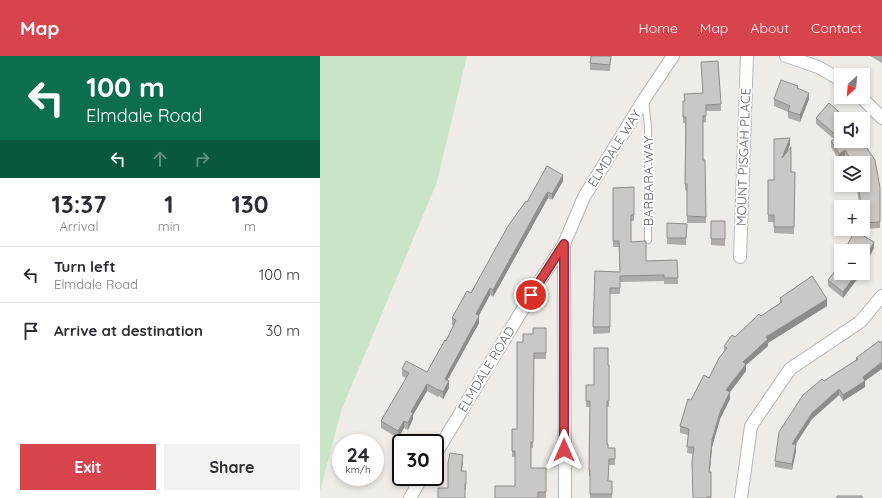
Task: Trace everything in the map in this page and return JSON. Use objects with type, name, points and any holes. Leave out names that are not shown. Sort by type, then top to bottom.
[{"type":"street","name":"ELMDALE WAY","points":[[564,244],[584,198],[672,56]]},
{"type":"street","name":"MOUNT PISGAH PLACE","points":[[740,257],[747,56]]},
{"type":"street","points":[[786,56],[818,67],[834,76]]},
{"type":"street","points":[[868,104],[882,118]]},
{"type":"street","points":[[564,244],[565,498]]},
{"type":"street","name":"ELMDALE ROAD","points":[[444,440],[539,282],[564,244]]},
{"type":"street","points":[[741,498],[751,426],[790,368],[860,322],[882,296]]},
{"type":"street","points":[[410,498],[417,486]]},
{"type":"lane","name":"BARBARA WAY","points":[[645,98],[648,127],[648,240]]},
{"type":"green space","points":[[320,56],[467,56],[437,182],[341,411],[335,434],[332,434],[332,445],[320,491]]},
{"type":"building","points":[[591,56],[611,56],[610,65],[590,63]]},
{"type":"building","points":[[718,61],[721,104],[706,105],[706,116],[703,116],[703,160],[705,160],[706,217],[687,216],[687,184],[685,184],[686,117],[683,117],[683,101],[685,101],[684,94],[703,93],[701,62]]},
{"type":"building","points":[[781,80],[798,86],[797,88],[809,93],[800,115],[788,111],[790,106],[774,99]]},
{"type":"building","points":[[829,103],[839,112],[834,112],[834,134],[816,118]]},
{"type":"building","points":[[790,138],[782,158],[791,147],[791,172],[795,172],[794,227],[774,227],[774,215],[768,215],[768,180],[774,180],[774,139]]},
{"type":"building","points":[[835,148],[867,148],[875,160],[880,188],[880,222],[870,223],[870,200],[860,200],[859,192],[870,192],[870,156],[849,156],[845,150],[839,154]]},
{"type":"building","points":[[547,166],[563,175],[552,194],[548,192],[546,194],[493,290],[490,288],[476,314],[479,316],[445,379],[449,381],[443,392],[427,384],[411,412],[413,413],[408,423],[404,421],[398,431],[381,421],[409,373],[402,369],[406,361],[427,372],[445,340],[446,341],[456,320],[452,318],[467,291],[471,293],[508,226],[526,201],[527,202]]},
{"type":"building","points":[[634,187],[634,215],[631,215],[631,242],[646,241],[646,261],[677,260],[678,278],[664,278],[664,275],[620,276],[620,288],[610,288],[610,327],[593,327],[595,271],[620,272],[619,241],[613,241],[613,188]]},
{"type":"building","points":[[711,221],[725,221],[725,239],[711,239]]},
{"type":"building","points":[[667,223],[687,224],[686,238],[667,238]]},
{"type":"building","points":[[852,236],[864,236],[874,242],[870,250],[870,244],[848,244]]},
{"type":"building","points":[[834,272],[834,280],[852,280],[843,292],[828,280]]},
{"type":"building","points":[[812,276],[827,299],[766,337],[768,339],[743,362],[746,364],[726,390],[730,392],[720,412],[712,440],[709,472],[711,472],[711,497],[693,498],[692,462],[694,447],[687,447],[689,429],[680,426],[688,399],[691,400],[704,375],[709,378],[719,358],[727,348],[724,346],[732,335],[735,337],[759,314],[761,316],[782,302],[780,298]]},
{"type":"building","points":[[533,328],[546,328],[546,353],[534,353],[533,442],[531,442],[531,468],[546,468],[546,492],[538,492],[538,498],[495,498],[495,486],[515,486],[515,451],[512,451],[512,429],[517,429],[517,342],[523,342],[523,334],[533,334]]},
{"type":"building","points":[[879,341],[880,343],[882,341],[882,362],[863,377],[865,381],[843,395],[839,389],[812,413],[792,444],[796,444],[792,464],[775,461],[779,432],[803,395],[822,379],[824,381],[858,359],[856,358]]},
{"type":"building","points":[[594,348],[608,348],[609,401],[607,401],[607,444],[608,448],[615,448],[615,459],[609,459],[608,481],[612,481],[612,494],[590,494],[590,401],[586,401],[586,385],[594,385]]},
{"type":"building","points":[[450,453],[463,455],[461,471],[466,471],[465,498],[438,498],[438,488],[448,488],[448,463]]},
{"type":"building","points":[[837,496],[862,496],[862,498],[837,498]]},
{"type":"route","points":[[531,295],[564,244],[564,450]]}]
